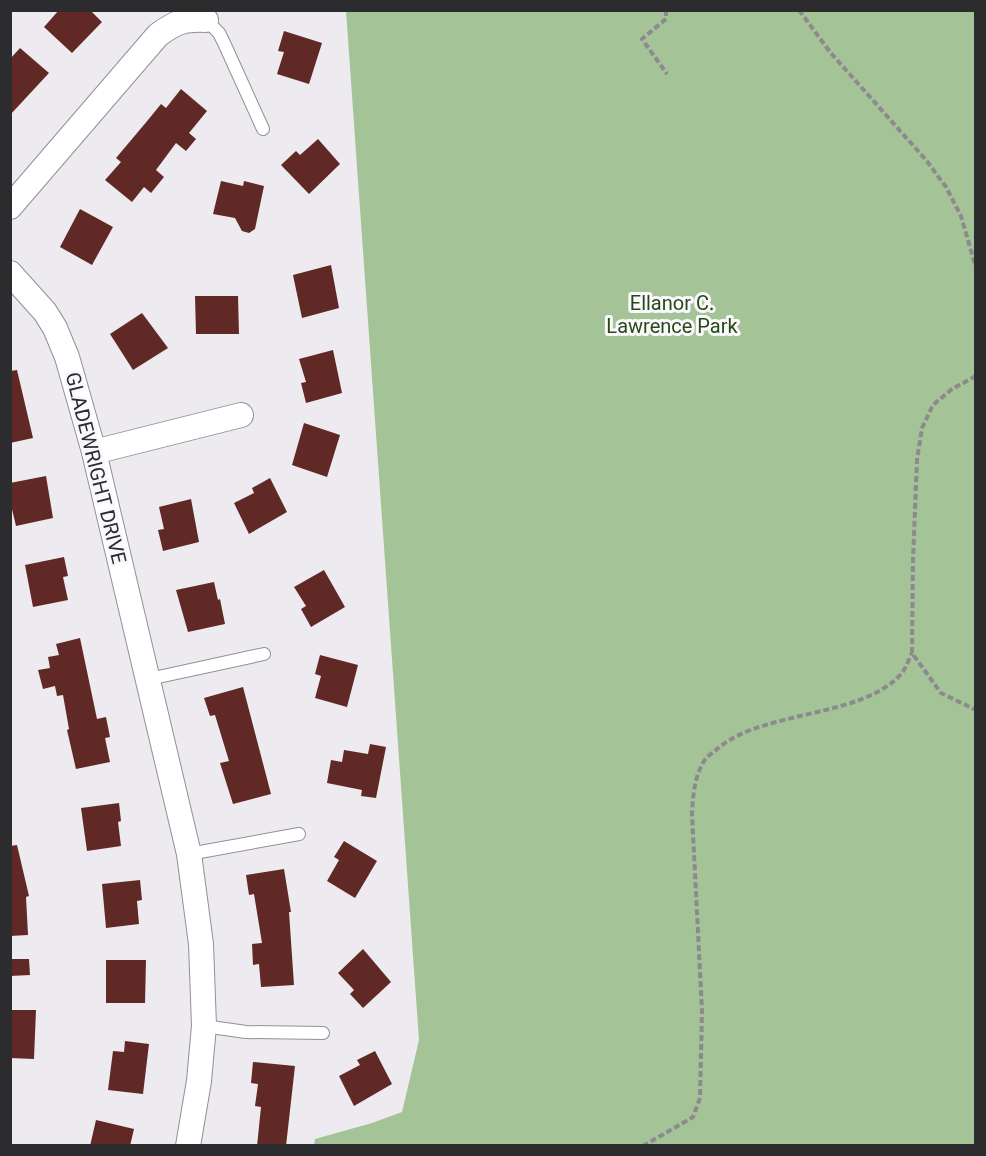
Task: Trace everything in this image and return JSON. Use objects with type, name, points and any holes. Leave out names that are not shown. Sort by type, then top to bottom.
[{"type":"street","points":[[10,207],[158,35],[175,22],[207,15]]},
{"type":"street","name":"GLADEWRIGHT DRIVE","points":[[10,273],[45,312],[55,328],[67,357],[94,452],[189,854],[201,944],[204,1026],[199,1081],[188,1146]]},
{"type":"street","points":[[94,452],[241,415]]},
{"type":"lane","points":[[207,15],[224,43],[263,129]]},
{"type":"lane","points":[[149,679],[264,654]]},
{"type":"lane","points":[[189,854],[299,834]]},
{"type":"lane","points":[[204,1026],[246,1032],[323,1033]]},
{"type":"path","points":[[666,10],[666,19],[642,39],[667,74]]},
{"type":"path","points":[[799,10],[830,52],[943,182],[961,216],[975,268]]},
{"type":"path","points":[[643,1146],[693,1117],[700,1098],[702,1011],[692,814],[694,783],[704,759],[727,740],[759,727],[859,699],[885,688],[903,672],[912,653],[912,560],[917,459],[922,428],[933,405],[952,389],[975,376]]},
{"type":"path","points":[[912,653],[941,693],[975,710]]},
{"type":"green space","name":"Ellanor C. Lawrence Park","points":[[346,11],[975,11],[975,1145],[314,1145],[315,1139],[402,1112],[419,1040]]},
{"type":"building","points":[[59,10],[90,10],[102,22],[72,53],[44,27]]},
{"type":"building","points":[[284,31],[322,43],[309,84],[277,74],[284,52],[278,51]]},
{"type":"building","points":[[20,48],[49,73],[10,115],[10,59]]},
{"type":"building","points":[[181,89],[207,111],[189,133],[196,139],[186,151],[176,143],[156,170],[164,177],[151,193],[144,187],[132,202],[105,180],[121,162],[116,158],[161,104],[166,108]]},
{"type":"building","points":[[318,139],[340,164],[309,194],[281,165],[296,151],[300,155]]},
{"type":"building","points":[[221,181],[243,186],[244,181],[264,186],[255,229],[249,233],[242,231],[235,218],[213,214]]},
{"type":"building","points":[[80,209],[113,227],[92,265],[60,247]]},
{"type":"building","points":[[331,265],[339,308],[302,318],[293,275]]},
{"type":"building","points":[[195,296],[238,296],[239,334],[196,334]]},
{"type":"building","points":[[142,313],[168,348],[133,370],[110,334]]},
{"type":"building","points":[[333,350],[342,393],[306,403],[301,383],[306,382],[299,359]]},
{"type":"building","points":[[17,370],[33,438],[10,443],[10,371]]},
{"type":"building","points":[[304,423],[340,435],[327,477],[292,465]]},
{"type":"building","points":[[46,476],[53,518],[16,526],[10,501],[10,483]]},
{"type":"building","points":[[270,478],[287,512],[249,534],[234,503],[254,493],[252,488]]},
{"type":"building","points":[[191,499],[199,542],[163,551],[158,530],[164,529],[159,507]]},
{"type":"building","points":[[64,557],[68,576],[63,577],[68,600],[33,607],[25,565]]},
{"type":"building","points":[[324,570],[345,607],[311,627],[301,609],[306,606],[294,587]]},
{"type":"building","points":[[214,582],[225,624],[188,632],[176,590]]},
{"type":"building","points":[[80,638],[97,719],[106,717],[110,737],[105,738],[110,762],[76,769],[67,730],[69,729],[63,695],[57,696],[55,686],[43,689],[38,670],[50,668],[48,657],[59,655],[56,644]]},
{"type":"building","points":[[320,655],[358,665],[347,707],[315,698],[321,676],[315,674]]},
{"type":"building","points":[[243,687],[271,794],[233,804],[220,763],[229,761],[215,715],[210,716],[204,698]]},
{"type":"building","points":[[370,744],[386,747],[376,798],[361,796],[362,790],[327,783],[331,760],[342,762],[344,750],[368,754]]},
{"type":"building","points":[[119,803],[121,821],[118,822],[121,846],[87,851],[81,808]]},
{"type":"building","points":[[344,841],[377,861],[355,898],[327,881],[339,860],[334,857]]},
{"type":"building","points":[[17,845],[29,896],[26,897],[28,935],[10,936],[10,846]]},
{"type":"building","points":[[284,869],[291,912],[289,912],[294,985],[261,987],[259,964],[253,965],[252,944],[262,943],[254,894],[249,895],[246,875]]},
{"type":"building","points":[[140,880],[142,900],[137,901],[139,924],[106,928],[102,884]]},
{"type":"building","points":[[363,949],[391,982],[363,1008],[350,994],[354,990],[338,973]]},
{"type":"building","points":[[10,959],[29,959],[30,975],[10,976]]},
{"type":"building","points":[[106,960],[146,960],[145,1003],[106,1003]]},
{"type":"building","points":[[10,1010],[36,1010],[34,1059],[10,1058]]},
{"type":"building","points":[[125,1041],[149,1044],[143,1094],[108,1090],[113,1051],[124,1052]]},
{"type":"building","points":[[375,1051],[392,1084],[354,1106],[339,1076],[360,1065],[357,1060]]},
{"type":"building","points":[[253,1062],[295,1066],[286,1146],[257,1146],[261,1107],[255,1106],[258,1084],[251,1083]]},
{"type":"building","points":[[96,1120],[134,1129],[130,1146],[90,1146]]}]
